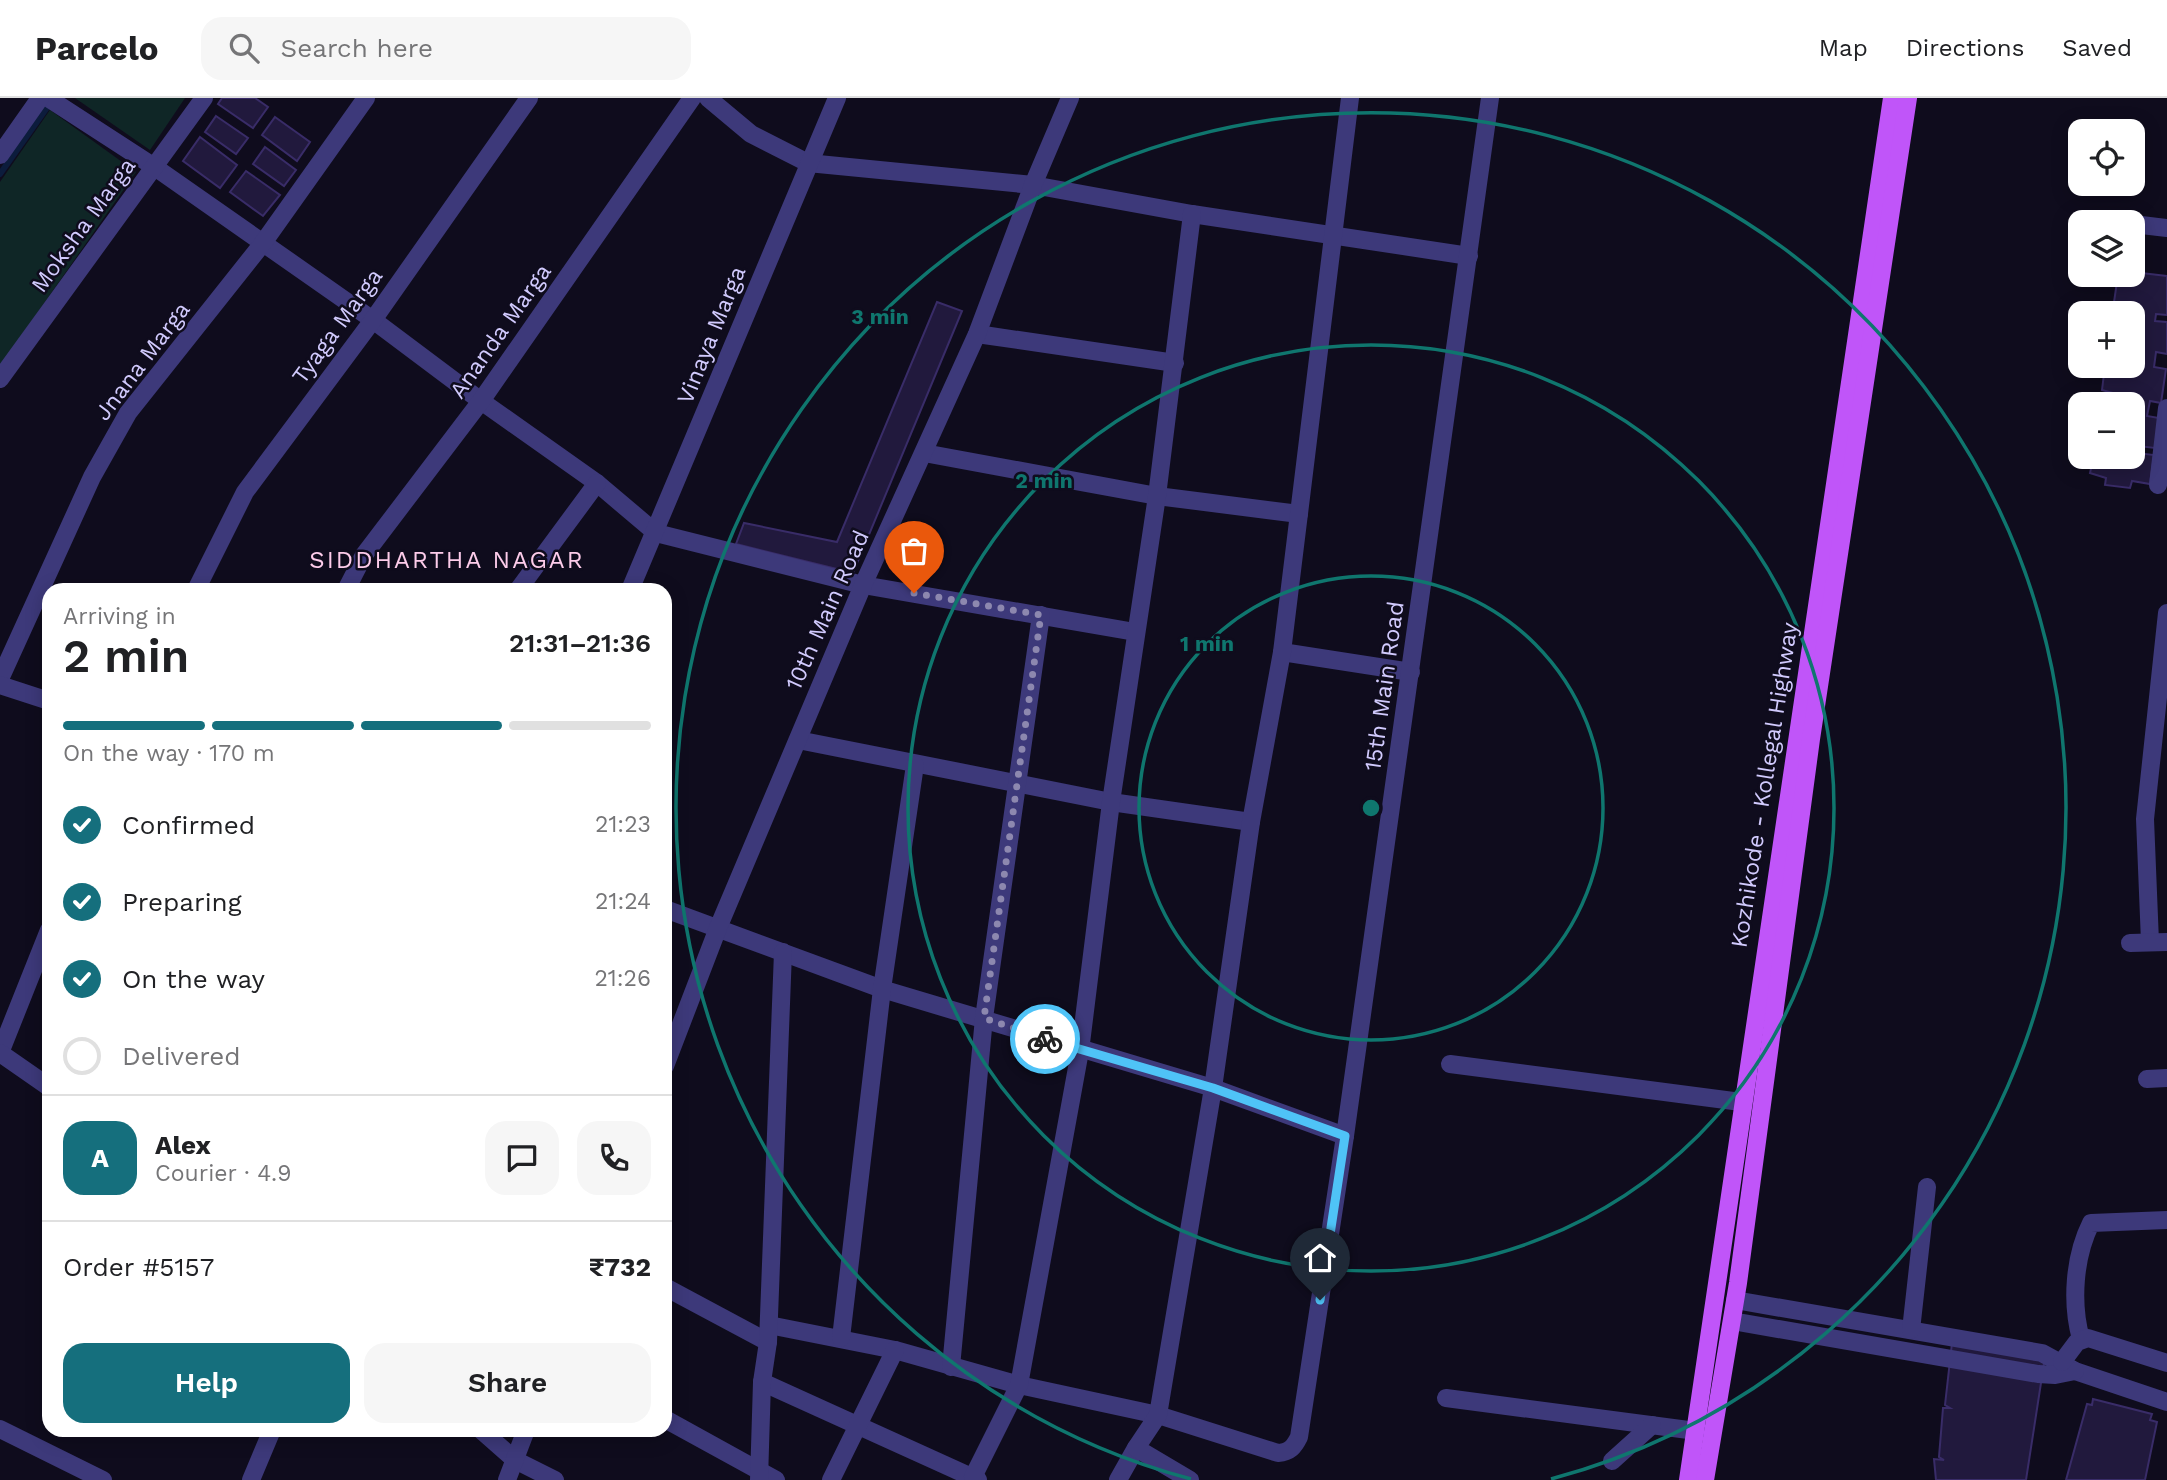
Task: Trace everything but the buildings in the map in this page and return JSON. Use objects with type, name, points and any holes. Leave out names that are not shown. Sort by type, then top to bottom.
[{"type":"main road","name":"Kozhikode - Kollegal Highway","points":[[1688,1480],[1741,1102],[1892,98]]},
{"type":"main road","points":[[1705,1480],[1732,1321],[1811,739],[1909,98]]},
{"type":"street","points":[[0,155],[40,98]]},
{"type":"street","name":"Moksha Marga","points":[[0,379],[156,168],[204,98]]},
{"type":"street","name":"Jnana Marga","points":[[44,583],[92,477],[128,413],[263,243],[366,98]]},
{"type":"street","name":"Tyaga Marga","points":[[200,583],[245,492],[373,320],[528,98]]},
{"type":"street","name":"Ananda Marga","points":[[350,583],[364,555],[481,401],[692,98]]},
{"type":"street","points":[[708,98],[751,134],[808,163],[1033,185],[1192,214],[1469,256]]},
{"type":"street","name":"Vinaya Marga","points":[[633,583],[837,98]]},
{"type":"street","name":"10th Main Road","points":[[672,1048],[718,928],[863,585],[977,334],[1033,185],[1070,98]]},
{"type":"street","points":[[1118,1480],[1158,1415],[1213,1088],[1251,822],[1282,652],[1350,98]]},
{"type":"street","name":"15th Main Road","points":[[1158,1415],[1278,1453],[1288,1452],[1299,1437],[1345,1136],[1490,98]]},
{"type":"street","points":[[53,101],[156,168],[373,320],[597,483],[656,533],[863,585],[1135,632]]},
{"type":"street","points":[[762,1382],[975,1479],[1019,1385],[1080,1051],[1111,802],[1175,363],[1192,214]]},
{"type":"street","points":[[2145,225],[2167,228]]},
{"type":"street","points":[[977,334],[1175,363]]},
{"type":"street","points":[[2158,485],[2167,408]]},
{"type":"street","points":[[924,453],[1157,496],[1299,514]]},
{"type":"street","points":[[523,583],[597,483]]},
{"type":"street","name":"Jnana Marga","points":[[0,679],[42,587]]},
{"type":"street","points":[[2130,943],[2159,942],[2145,819],[2167,613]]},
{"type":"street","points":[[951,1367],[984,1018],[1041,615]]},
{"type":"street","points":[[1282,652],[1411,672]]},
{"type":"street","points":[[0,685],[42,700]]},
{"type":"street","points":[[797,740],[1111,802],[1251,822]]},
{"type":"street","points":[[841,1338],[882,989],[915,765]]},
{"type":"street","points":[[672,912],[882,989],[984,1018],[1080,1051],[1213,1088],[1345,1136]]},
{"type":"street","points":[[42,948],[0,1053],[42,1082]]},
{"type":"street","points":[[759,1475],[762,1382],[768,1333],[783,952]]},
{"type":"street","points":[[1450,1064],[1741,1102]]},
{"type":"street","points":[[2147,1079],[2167,1078]]},
{"type":"street","points":[[1911,1330],[1927,1186]]},
{"type":"street","points":[[1732,1321],[2054,1375],[2068,1366],[2081,1339],[2075,1292],[2085,1236],[2091,1223],[2167,1220]]},
{"type":"street","points":[[672,1290],[768,1333],[841,1338],[895,1350],[1019,1385],[1158,1415]]},
{"type":"street","points":[[1735,1300],[2042,1353],[2068,1366],[2167,1402]]},
{"type":"street","points":[[2081,1339],[2095,1339],[2167,1363]]},
{"type":"street","points":[[831,1480],[895,1350]]},
{"type":"street","points":[[1446,1398],[1696,1430]]},
{"type":"street","points":[[672,1423],[759,1475],[776,1480]]},
{"type":"street","points":[[1612,1461],[1652,1425]]},
{"type":"street","points":[[0,1429],[97,1479]]},
{"type":"street","points":[[251,1480],[269,1437]]},
{"type":"street","points":[[489,1437],[515,1460],[555,1480]]},
{"type":"street","points":[[507,1480],[523,1437]]},
{"type":"street","points":[[1136,1448],[1190,1480]]},
{"type":"green space","points":[[75,98],[185,98],[150,150]]},
{"type":"green space","points":[[50,110],[136,172],[0,366],[0,182]]},
{"type":"waterway","points":[[0,174],[51,102]]},
{"type":"way so far","points":[[914,593],[1041,615],[984,1018],[1045,1039]]},
{"type":"district","name":"SIDDHARTHA NAGAR","points":[[447,560]]},
{"type":"route","points":[[1045,1039],[1213,1088],[1345,1136],[1320,1300]]}]
